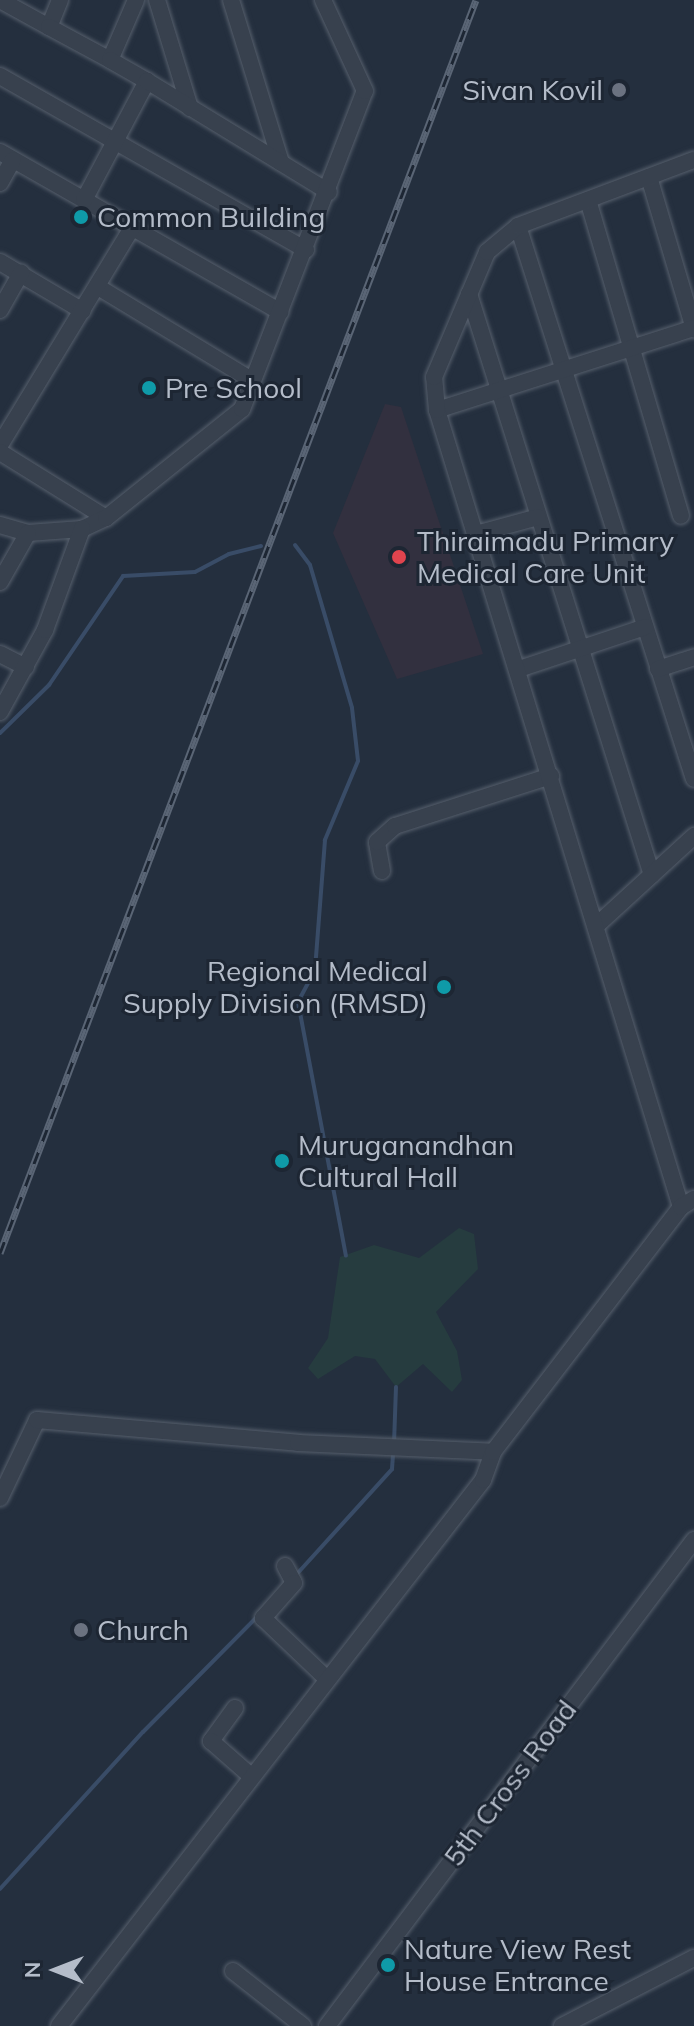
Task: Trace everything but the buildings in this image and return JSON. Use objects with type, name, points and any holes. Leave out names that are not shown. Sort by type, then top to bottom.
[{"type":"street","points":[[0,0],[147,81],[329,192]]},
{"type":"street","points":[[49,27],[60,0]]},
{"type":"street","points":[[110,60],[136,0]]},
{"type":"street","points":[[157,0],[190,108]]},
{"type":"street","points":[[231,0],[281,163]]},
{"type":"street","points":[[0,525],[28,533],[82,529],[106,518],[242,409],[329,192],[365,91],[323,0]]},
{"type":"street","points":[[0,76],[306,250]]},
{"type":"street","points":[[84,200],[147,81]]},
{"type":"street","points":[[0,183],[7,156],[281,312]]},
{"type":"street","points":[[59,2026],[483,1480],[493,1452],[688,1203],[597,925],[437,410],[434,377],[487,252],[518,226],[694,160]]},
{"type":"street","points":[[437,410],[694,328],[649,177]]},
{"type":"street","points":[[588,200],[629,348],[681,516]]},
{"type":"street","points":[[518,226],[694,779]]},
{"type":"street","points":[[0,445],[132,228]]},
{"type":"street","points":[[0,262],[83,311]]},
{"type":"street","points":[[0,310],[21,273]]},
{"type":"street","points":[[98,287],[253,381]]},
{"type":"street","points":[[469,294],[652,875]]},
{"type":"street","points":[[0,452],[106,518]]},
{"type":"street","points":[[476,534],[538,517]]},
{"type":"street","points":[[0,712],[26,667],[82,529]]},
{"type":"street","points":[[0,582],[28,533]]},
{"type":"street","points":[[519,669],[645,627]]},
{"type":"street","points":[[0,654],[26,667]]},
{"type":"street","points":[[658,669],[694,657]]},
{"type":"street","points":[[382,871],[377,842],[395,826],[551,776]]},
{"type":"street","points":[[597,925],[694,836]]},
{"type":"street","points":[[0,1498],[37,1420],[298,1443],[493,1452]]},
{"type":"street","name":"5th Cross Road","points":[[327,2026],[694,1540]]},
{"type":"street","points":[[285,1566],[294,1583],[263,1618],[327,1679]]},
{"type":"street","points":[[235,1708],[211,1741],[251,1776]]},
{"type":"street","points":[[562,2026],[694,1958]]},
{"type":"street","points":[[233,1971],[303,2026]]},
{"type":"shaded area","name":"Thiraimadu Primary Medical Care Unit","points":[[385,404],[401,407],[483,654],[397,679],[333,533]]},
{"type":"green space","points":[[459,1228],[474,1234],[478,1269],[436,1312],[457,1351],[462,1380],[452,1392],[423,1364],[396,1387],[375,1359],[355,1356],[318,1379],[308,1368],[328,1338],[340,1257],[374,1245],[419,1258]]},
{"type":"waterway","points":[[295,545],[310,565],[352,708],[358,761],[325,840],[315,970],[298,1002],[346,1255]]},
{"type":"waterway","points":[[0,733],[49,685],[123,576],[195,572],[229,554],[261,546]]},
{"type":"waterway","points":[[394,1444],[396,1387]]},
{"type":"waterway","points":[[296,1575],[392,1469],[393,1453]]},
{"type":"waterway","points":[[0,1889],[143,1732],[257,1617]]},
{"type":"railway","points":[[0,1253],[476,0]]},
{"type":"place","name":"Sivan Kovil","points":[[619,90]]},
{"type":"place","name":"Common Building","points":[[81,217]]},
{"type":"place","name":"Pre School","points":[[149,388]]},
{"type":"place","name":"Thiraimadu Primary Medical Care Unit","points":[[399,557]]},
{"type":"place","name":"Regional Medical Supply Division (RMSD)","points":[[444,987]]},
{"type":"place","name":"Muruganandhan Cultural Hall","points":[[282,1161]]},
{"type":"place","name":"Church","points":[[81,1630]]},
{"type":"place","name":"Nature View Rest House Entrance","points":[[388,1965]]}]
